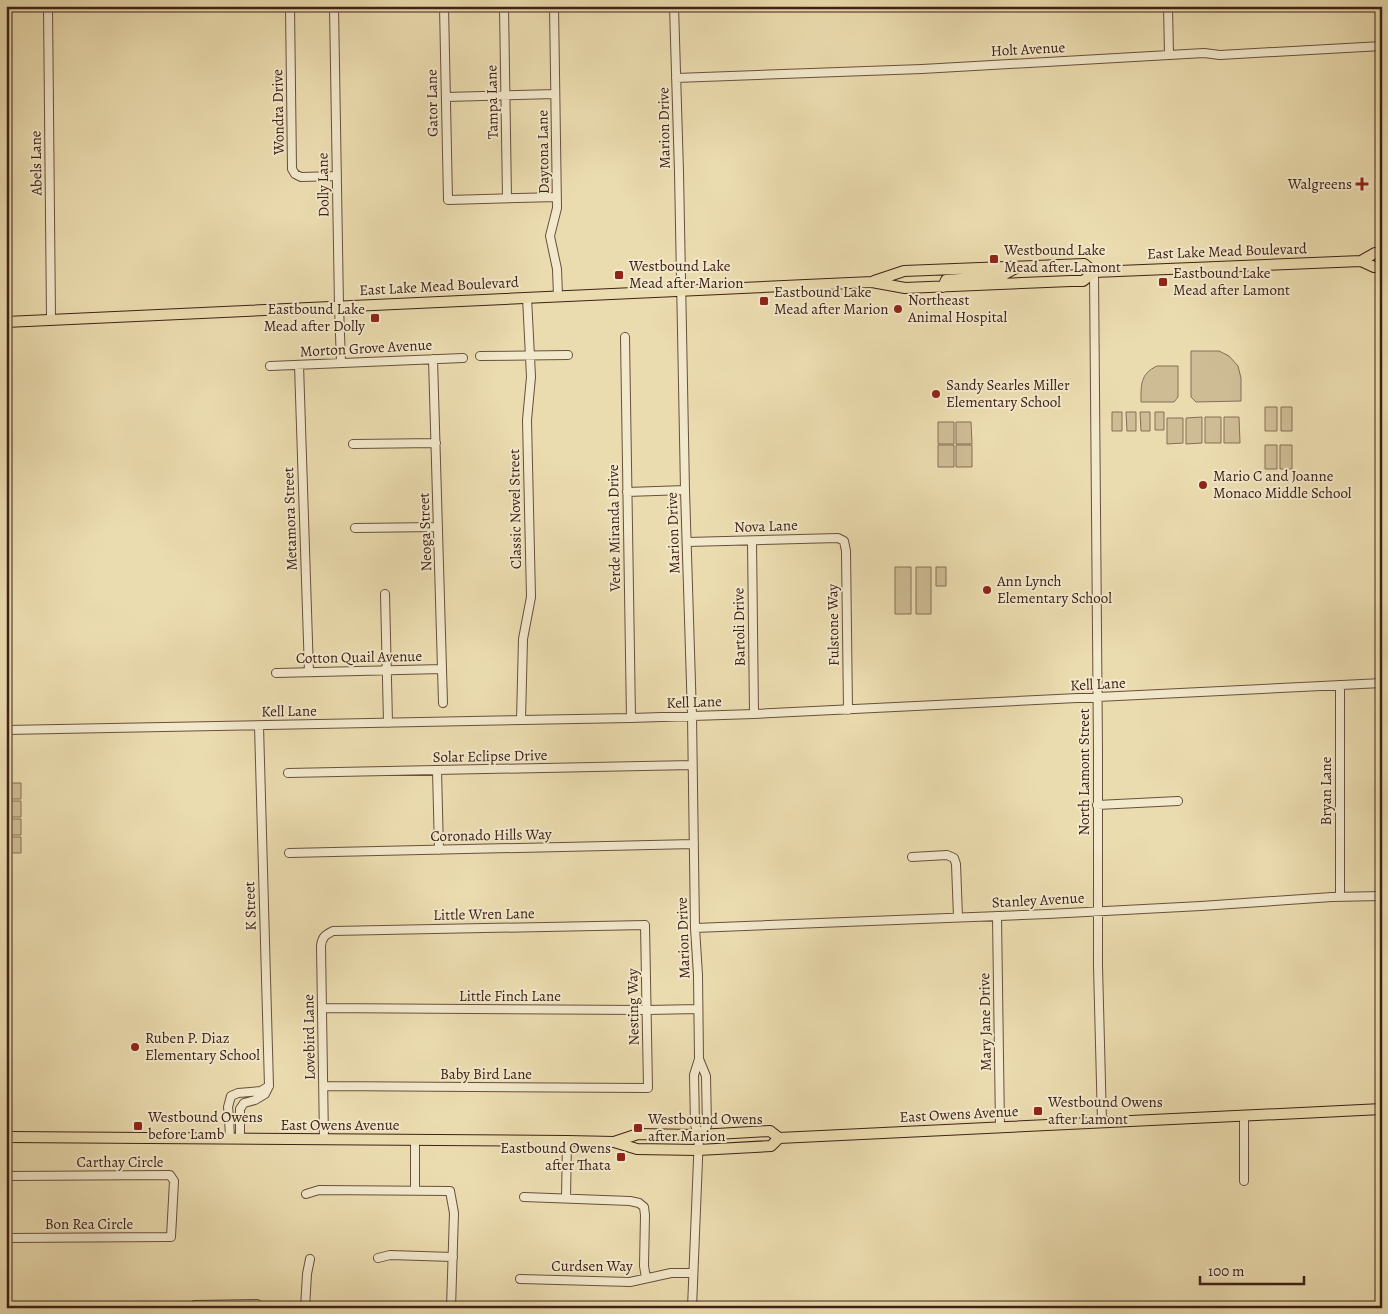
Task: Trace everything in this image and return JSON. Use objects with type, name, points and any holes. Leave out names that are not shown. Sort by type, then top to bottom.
[{"type":"main road","name":"East Lake Mead Boulevard","points":[[1361,261],[1375,253],[1382,252]]},
{"type":"main road","name":"East Lake Mead Boulevard","points":[[6,322],[872,282],[905,288],[1083,281],[1094,272],[1361,261],[1374,266],[1382,266]]},
{"type":"main road","name":"East Lake Mead Boulevard","points":[[872,282],[904,271],[1084,264],[1094,272]]},
{"type":"main road","points":[[943,287],[946,280],[1001,276],[1020,267]]},
{"type":"main road","name":"East Owens Avenue","points":[[614,1142],[638,1134],[699,1135],[770,1131],[778,1138],[1381,1108]]},
{"type":"main road","name":"East Owens Avenue","points":[[6,1137],[567,1141],[614,1142],[637,1149],[698,1150],[771,1146],[778,1138]]},
{"type":"street","name":"Abels Lane","points":[[48,6],[51,319]]},
{"type":"street","name":"Wondra Drive","points":[[290,6],[292,169],[295,174],[301,176],[337,176]]},
{"type":"street","name":"Dolly Lane","points":[[334,6],[341,363]]},
{"type":"street","name":"Gator Lane","points":[[444,6],[448,200],[508,198]]},
{"type":"street","name":"Tampa Lane","points":[[504,6],[508,198]]},
{"type":"street","name":"Daytona Lane","points":[[554,6],[557,208],[550,236],[557,269],[558,296]]},
{"type":"street","name":"Marion Drive","points":[[674,6],[692,716],[695,928],[698,975],[699,1059],[694,1075],[695,1125],[699,1135],[692,1308]]},
{"type":"street","points":[[1168,6],[1169,55]]},
{"type":"street","name":"Holt Avenue","points":[[676,78],[917,69],[1169,55],[1382,46]]},
{"type":"street","points":[[446,96],[556,94]]},
{"type":"street","points":[[508,198],[557,197]]},
{"type":"street","name":"North Lamont Street","points":[[1094,272],[1098,698],[1097,805],[1102,1122]]},
{"type":"street","name":"Classic Novel Street","points":[[521,720],[522,639],[531,597],[527,430],[531,377],[527,297]]},
{"type":"street","name":"Verde Miranda Drive","points":[[625,337],[631,718]]},
{"type":"street","points":[[480,356],[568,355]]},
{"type":"street","name":"Morton Grove Avenue","points":[[270,366],[463,358]]},
{"type":"street","name":"Neoga Street","points":[[433,359],[443,703]]},
{"type":"street","name":"Metamora Street","points":[[299,365],[309,672]]},
{"type":"street","points":[[353,444],[436,442]]},
{"type":"street","points":[[628,492],[685,490]]},
{"type":"street","points":[[355,528],[438,527]]},
{"type":"street","name":"Nova Lane","points":[[687,542],[838,538],[844,541]]},
{"type":"street","name":"Bartoli Drive","points":[[752,540],[754,714]]},
{"type":"street","name":"Fulstone Way","points":[[844,541],[846,551],[848,710]]},
{"type":"street","points":[[385,594],[388,723]]},
{"type":"street","name":"Cotton Quail Avenue","points":[[276,673],[442,669]]},
{"type":"street","name":"Kell Lane","points":[[6,730],[754,714],[1382,683]]},
{"type":"street","name":"Bryan Lane","points":[[1340,685],[1340,897]]},
{"type":"street","name":"K Street","points":[[259,726],[269,1086]]},
{"type":"street","name":"Solar Eclipse Drive","points":[[288,773],[692,765]]},
{"type":"street","points":[[437,770],[439,850]]},
{"type":"street","points":[[1097,805],[1178,801]]},
{"type":"street","name":"Coronado Hills Way","points":[[289,853],[694,844]]},
{"type":"street","points":[[912,857],[947,855],[954,858],[956,864],[958,917]]},
{"type":"street","name":"Stanley Avenue","points":[[695,928],[997,916],[1382,896]]},
{"type":"street","name":"Mary Jane Drive","points":[[997,916],[1000,1127]]},
{"type":"street","name":"Little Wren Lane","points":[[325,935],[333,931],[645,925]]},
{"type":"street","name":"Nesting Way","points":[[645,925],[648,1088]]},
{"type":"street","name":"Lovebird Lane","points":[[324,1140],[321,946],[325,935]]},
{"type":"street","name":"Little Finch Lane","points":[[322,1008],[698,1009]]},
{"type":"street","name":"Marion Drive","points":[[699,1059],[706,1076],[706,1126],[699,1135]]},
{"type":"street","points":[[235,1139],[228,1107],[232,1096],[238,1093],[261,1091],[269,1086]]},
{"type":"street","points":[[235,1139],[240,1109],[244,1103],[255,1100],[265,1094],[269,1086]]},
{"type":"street","name":"Baby Bird Lane","points":[[324,1086],[648,1088]]},
{"type":"street","points":[[1244,1115],[1244,1181]]},
{"type":"street","points":[[415,1140],[415,1190]]},
{"type":"street","points":[[566,1198],[567,1141]]},
{"type":"street","name":"Carthay Circle","points":[[6,1176],[170,1175],[174,1181],[172,1237]]},
{"type":"street","points":[[306,1194],[319,1190],[450,1190],[454,1213],[451,1308]]},
{"type":"street","points":[[524,1197],[630,1201],[639,1203],[644,1207],[645,1215],[644,1266],[646,1278]]},
{"type":"street","name":"Bon Rea Circle","points":[[6,1238],[172,1237]]},
{"type":"street","points":[[378,1258],[390,1255],[453,1257]]},
{"type":"street","points":[[305,1308],[310,1258]]},
{"type":"street","name":"Curdsen Way","points":[[520,1279],[630,1282],[671,1273],[693,1273]]},
{"type":"street","points":[[194,1308],[196,1305],[257,1304]]},
{"type":"shaded area","points":[[1191,351],[1219,351],[1229,356],[1238,366],[1241,378],[1241,401],[1196,402],[1191,397]]},
{"type":"shaded area","points":[[1157,366],[1178,366],[1178,397],[1174,402],[1141,402],[1144,376]]},
{"type":"shaded area","points":[[1265,407],[1277,407],[1277,431],[1265,431]]},
{"type":"shaded area","points":[[1281,407],[1292,407],[1292,431],[1281,431]]},
{"type":"shaded area","points":[[1112,412],[1122,412],[1122,431],[1112,431]]},
{"type":"shaded area","points":[[1126,412],[1136,412],[1136,431],[1127,431]]},
{"type":"shaded area","points":[[1140,412],[1150,412],[1150,431],[1141,431]]},
{"type":"shaded area","points":[[1155,412],[1164,412],[1164,430],[1155,430]]},
{"type":"shaded area","points":[[1202,417],[1202,443],[1186,444],[1186,418]]},
{"type":"shaded area","points":[[1205,417],[1221,417],[1221,443],[1205,443]]},
{"type":"shaded area","points":[[1224,417],[1239,417],[1240,443],[1224,443]]},
{"type":"shaded area","points":[[1167,418],[1183,418],[1183,443],[1167,444]]},
{"type":"shaded area","points":[[938,422],[954,422],[954,444],[938,444]]},
{"type":"shaded area","points":[[956,422],[971,422],[972,444],[956,444]]},
{"type":"shaded area","points":[[938,445],[954,445],[954,467],[938,467]]},
{"type":"shaded area","points":[[956,445],[972,445],[972,467],[956,467]]},
{"type":"shaded area","points":[[1265,445],[1277,445],[1277,469],[1265,469]]},
{"type":"shaded area","points":[[1280,445],[1292,445],[1292,469],[1280,469]]},
{"type":"shaded area","points":[[895,567],[911,567],[911,614],[895,614]]},
{"type":"shaded area","points":[[916,567],[931,567],[931,614],[916,614]]},
{"type":"shaded area","points":[[936,567],[946,567],[946,586],[936,586]]},
{"type":"shaded area","points":[[6,783],[21,783],[21,799],[6,799]]},
{"type":"shaded area","points":[[6,801],[21,801],[21,817],[6,817]]},
{"type":"shaded area","points":[[6,819],[21,819],[21,835],[6,835]]},
{"type":"shaded area","points":[[6,837],[21,837],[21,853],[6,853]]},
{"type":"place","name":"Walgreens","points":[[1362,184]]},
{"type":"place","name":"Westbound Lake Mead after Lamont","points":[[994,259]]},
{"type":"place","name":"Westbound Lake Mead after Marion","points":[[619,275]]},
{"type":"place","name":"Eastbound Lake Mead after Lamont","points":[[1163,282]]},
{"type":"place","name":"Eastbound Lake Mead after Marion","points":[[764,301]]},
{"type":"place","name":"Northeast Animal Hospital","points":[[898,309]]},
{"type":"place","name":"Eastbound Lake Mead after Dolly","points":[[375,318]]},
{"type":"place","name":"Sandy Searles Miller Elementary School","points":[[936,394]]},
{"type":"place","name":"Mario C and Joanne Monaco Middle School","points":[[1203,485]]},
{"type":"place","name":"Ann Lynch Elementary School","points":[[987,590]]},
{"type":"place","name":"Ruben P. Diaz Elementary School","points":[[135,1047]]},
{"type":"place","name":"Westbound Owens after Lamont","points":[[1038,1111]]},
{"type":"place","name":"Westbound Owens before Lamb","points":[[138,1126]]},
{"type":"place","name":"Westbound Owens after Marion","points":[[638,1128]]},
{"type":"place","name":"Eastbound Owens after Thata","points":[[621,1157]]}]
